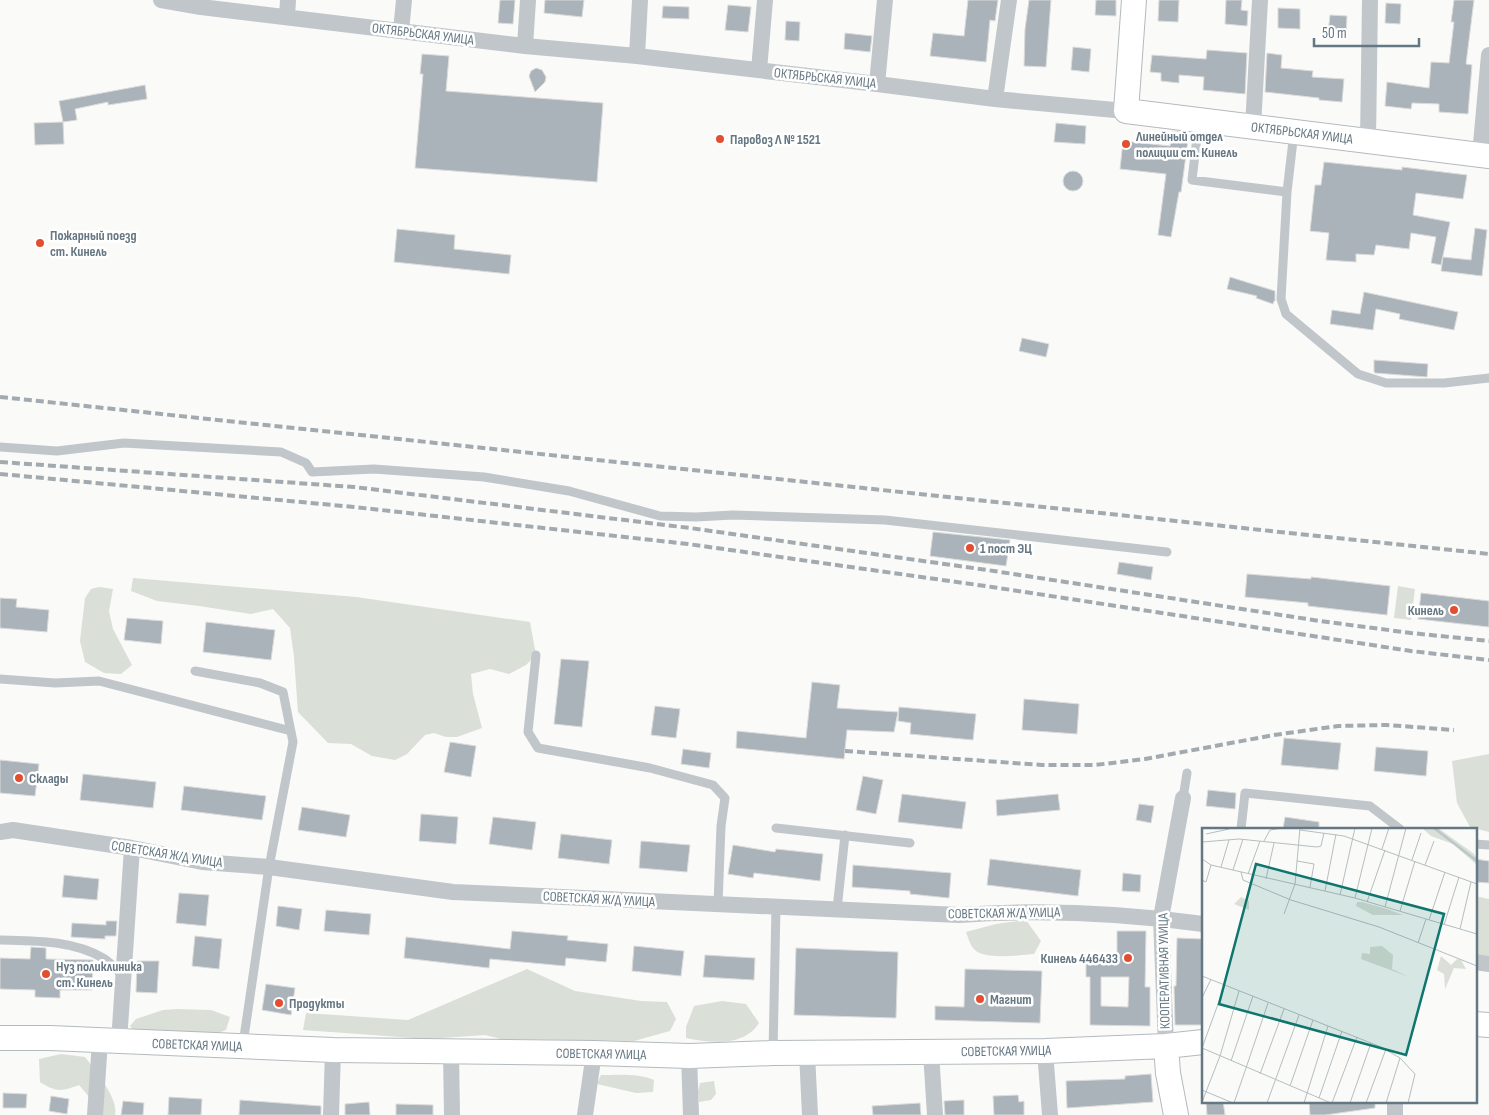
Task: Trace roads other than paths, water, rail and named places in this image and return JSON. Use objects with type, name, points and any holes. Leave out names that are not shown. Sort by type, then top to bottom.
[{"type":"main road","points":[[1126,111],[1134,0]]},
{"type":"main road","name":"ОКТЯБРЬСКАЯ УЛИЦА","points":[[1126,111],[1485,155]]},
{"type":"main road","points":[[1476,1024],[1489,1025]]},
{"type":"main road","name":"СОВЕТСКАЯ УЛИЦА","points":[[0,1038],[50,1038],[333,1050],[689,1056],[773,1052],[1045,1051],[1166,1046],[1202,1042]]},
{"type":"main road","name":"КООПЕРАТИВНАЯ УЛИЦА","points":[[1166,1046],[1168,1073],[1176,1115]]},
{"type":"street","name":"ОКТЯБРЬСКАЯ УЛИЦА","points":[[164,0],[525,46],[637,56],[995,99],[1126,111]]},
{"type":"street","points":[[287,17],[288,0]]},
{"type":"street","points":[[401,31],[404,0]]},
{"type":"street","points":[[525,46],[528,0]]},
{"type":"street","points":[[637,56],[640,0]]},
{"type":"street","points":[[760,70],[766,0]]},
{"type":"street","points":[[877,84],[885,0]]},
{"type":"street","points":[[995,99],[1009,0]]},
{"type":"street","points":[[1253,127],[1260,0]]},
{"type":"street","points":[[1368,141],[1370,0]]},
{"type":"street","points":[[1485,155],[1489,55]]},
{"type":"street","name":"КООПЕРАТИВНАЯ УЛИЦА","points":[[1166,1046],[1160,918],[1183,798]]},
{"type":"street","name":"СОВЕТСКАЯ Ж/Д УЛИЦА","points":[[0,832],[13,830],[132,848],[202,862],[269,867],[453,892],[960,915],[1006,911],[1103,913],[1202,924]]},
{"type":"street","points":[[95,1115],[124,976],[132,848]]},
{"type":"street","points":[[1476,962],[1489,964]]},
{"type":"street","points":[[330,1115],[333,1050]]},
{"type":"street","points":[[1045,1051],[1050,1115]]},
{"type":"street","points":[[451,1052],[452,1115]]},
{"type":"street","points":[[931,1052],[935,1115]]},
{"type":"street","points":[[585,1115],[594,1053]]},
{"type":"street","points":[[807,1053],[810,1115]]},
{"type":"street","points":[[689,1056],[690,1115]]},
{"type":"street","points":[[1395,1102],[1395,1115]]},
{"type":"lane","points":[[1199,120],[1192,180],[1287,192]]},
{"type":"lane","points":[[1294,132],[1287,192],[1281,299],[1286,314],[1358,374],[1386,383],[1444,383],[1489,378]]},
{"type":"lane","points":[[0,447],[57,451],[124,443],[281,452],[306,463],[312,472],[374,469],[484,477],[569,491],[660,516],[696,518],[732,515],[885,520],[1167,552]]},
{"type":"lane","points":[[536,655],[528,732],[538,748],[650,768],[713,785],[725,798],[721,826],[718,904]]},
{"type":"lane","points":[[195,671],[260,683],[283,692],[293,742],[269,867],[243,1047]]},
{"type":"lane","points":[[0,679],[55,683],[99,681],[291,732]]},
{"type":"lane","points":[[1183,798],[1187,773]]},
{"type":"lane","points":[[1241,828],[1245,793],[1370,806],[1399,828]]},
{"type":"lane","points":[[776,828],[910,843]]},
{"type":"lane","points":[[837,909],[845,835]]},
{"type":"lane","points":[[1476,844],[1489,845]]},
{"type":"lane","points":[[773,1052],[776,906]]},
{"type":"lane","points":[[0,940],[38,941],[83,948],[104,958],[124,976]]},
{"type":"railway","points":[[0,397],[1489,554]]},
{"type":"railway","points":[[0,462],[354,487],[690,528],[994,571],[1320,621],[1489,641]]},
{"type":"railway","points":[[0,474],[354,507],[688,544],[992,587],[1411,651],[1489,660]]},
{"type":"railway","points":[[845,751],[1042,765],[1095,765],[1145,759],[1274,735],[1338,726],[1387,725],[1454,730]]},
{"type":"place","name":"Паровоз Л № 1521","points":[[720,139]]},
{"type":"place","name":"Линейный отдел полиции ст. Кинель","points":[[1126,144]]},
{"type":"place","name":"Пожарный поезд ст. Кинель","points":[[40,243]]},
{"type":"place","name":"1 пост ЭЦ","points":[[970,548]]},
{"type":"place","name":"Кинель","points":[[1454,610]]},
{"type":"place","name":"Склады","points":[[19,778]]},
{"type":"place","name":"Кинель 446433","points":[[1128,958]]},
{"type":"place","name":"Нуз поликлиника ст. Кинель","points":[[46,974]]},
{"type":"place","name":"Магнит","points":[[980,999]]},
{"type":"place","name":"Продукты","points":[[279,1003]]}]
